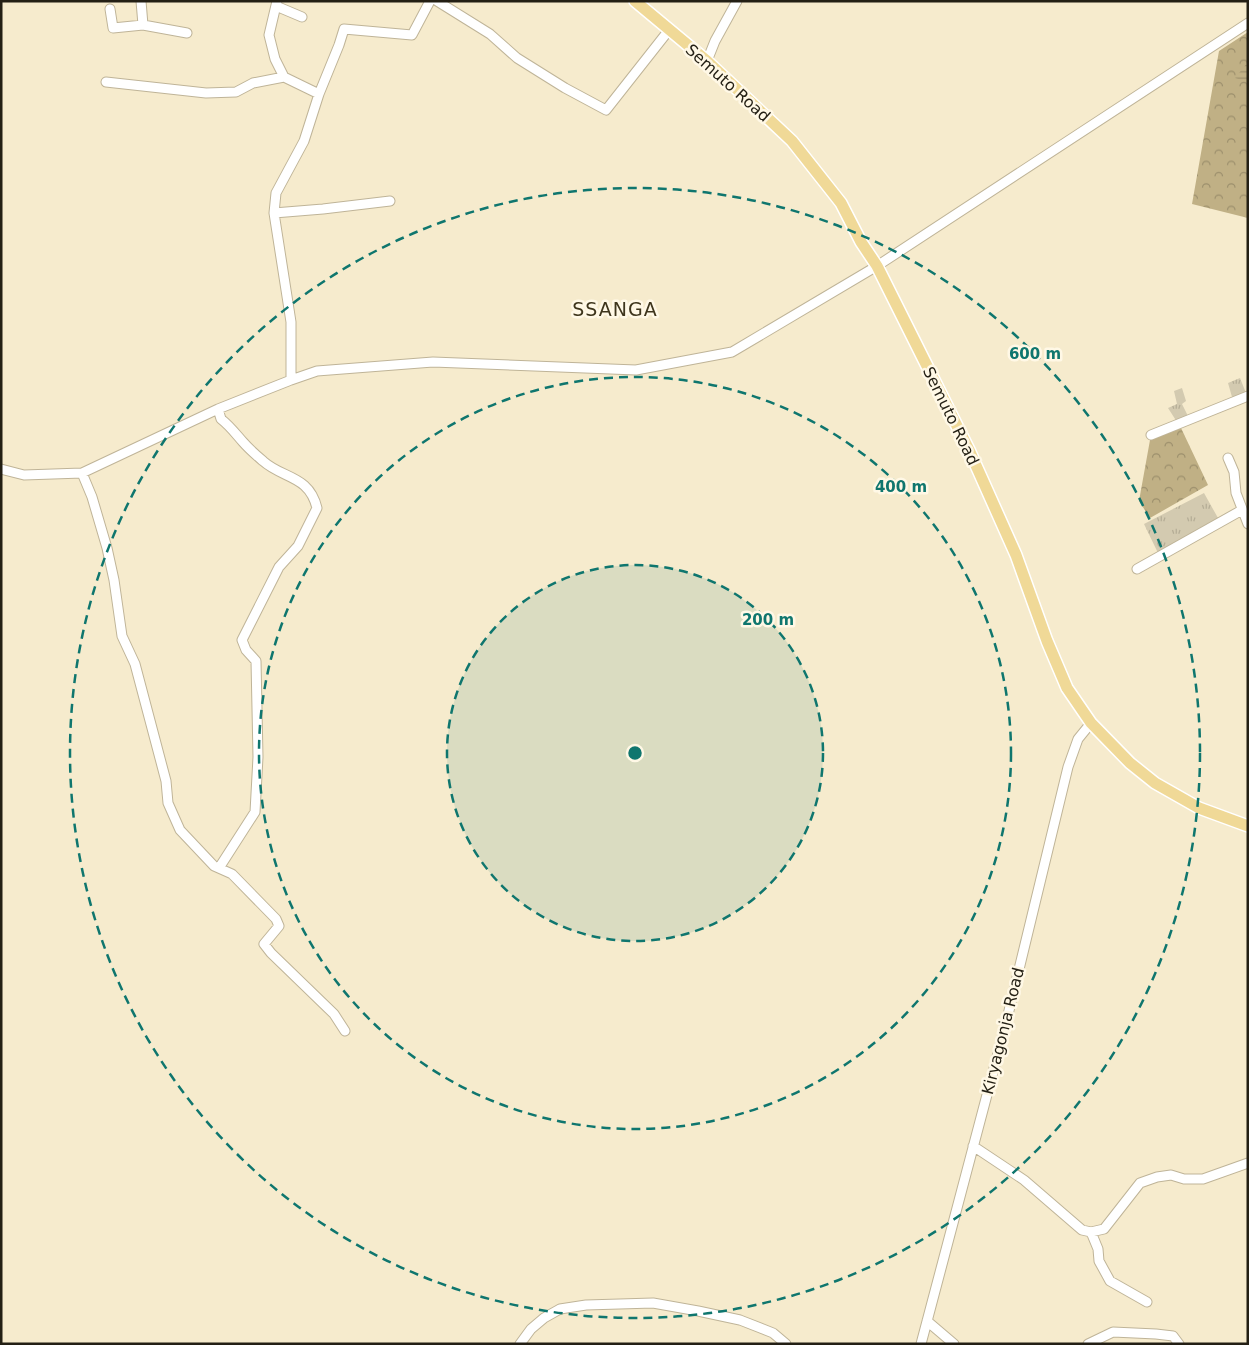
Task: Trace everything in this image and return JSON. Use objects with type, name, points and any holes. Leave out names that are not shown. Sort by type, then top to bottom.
[{"type":"main road","name":"Semuto Road","points":[[635,1],[707,61],[792,141],[842,203],[861,242],[877,266],[970,452],[1016,555],[1047,641],[1068,688],[1091,723],[1130,763],[1155,784],[1199,808],[1248,826]]},
{"type":"street","points":[[141,1],[143,25]]},
{"type":"street","points":[[290,380],[291,322],[274,213],[276,193],[304,141],[319,94],[344,28],[412,35],[430,1]]},
{"type":"street","points":[[436,1],[490,34],[517,58],[564,88],[606,110],[669,30]]},
{"type":"street","points":[[707,61],[737,1]]},
{"type":"street","points":[[302,18],[277,4],[269,35],[275,59],[284,76],[319,94]]},
{"type":"street","points":[[110,9],[113,28],[143,25],[187,33]]},
{"type":"street","points":[[1,469],[24,475],[82,473],[218,409],[317,371],[433,362],[636,370],[732,352],[877,266],[1248,23]]},
{"type":"street","points":[[106,82],[206,93],[236,92],[253,83],[284,76]]},
{"type":"street","points":[[274,213],[390,201]]},
{"type":"street","points":[[1151,435],[1248,396]]},
{"type":"street","points":[[218,409],[221,419],[232,427],[243,442],[265,463],[296,479],[314,496],[317,508],[298,546],[279,567],[242,640],[246,650],[256,661],[258,749],[254,812],[219,868]]},
{"type":"street","points":[[1228,458],[1234,472],[1236,493],[1248,524]]},
{"type":"street","points":[[82,473],[92,497],[107,548],[114,580],[122,636],[135,664],[166,780],[168,803],[180,830],[214,866],[232,874],[276,919],[279,926],[264,944],[334,1014],[345,1031]]},
{"type":"street","points":[[1137,570],[1242,510]]},
{"type":"street","name":"Kiryagonja Road","points":[[921,1344],[1006,1023],[1068,767],[1078,739],[1091,723]]},
{"type":"street","points":[[973,1146],[1024,1180],[1082,1230],[1091,1232],[1104,1229],[1140,1184],[1157,1177],[1171,1175],[1184,1179],[1202,1180],[1248,1163]]},
{"type":"street","points":[[1091,1232],[1098,1249],[1099,1261],[1110,1281],[1147,1302]]},
{"type":"street","points":[[520,1344],[531,1329],[544,1318],[560,1309],[586,1305],[653,1303],[740,1320],[773,1333],[786,1344]]},
{"type":"street","points":[[927,1322],[954,1344]]},
{"type":"street","points":[[1088,1344],[1113,1332],[1173,1336],[1178,1344]]},
{"type":"green space","points":[[1248,32],[1248,218],[1192,204],[1219,51]]},
{"type":"green space","points":[[1240,378],[1246,393],[1232,397],[1228,383]]},
{"type":"green space","points":[[1182,388],[1186,401],[1182,404],[1188,416],[1177,422],[1168,408],[1177,404],[1174,391]]},
{"type":"green space","points":[[1181,428],[1208,485],[1150,518],[1139,501],[1150,440]]},
{"type":"green space","points":[[1204,493],[1218,518],[1158,553],[1144,524]]},
{"type":"shaded area","points":[[1248,62],[1248,82],[1235,78]]},
{"type":"district","name":"SSANGA","points":[[615,309]]}]
